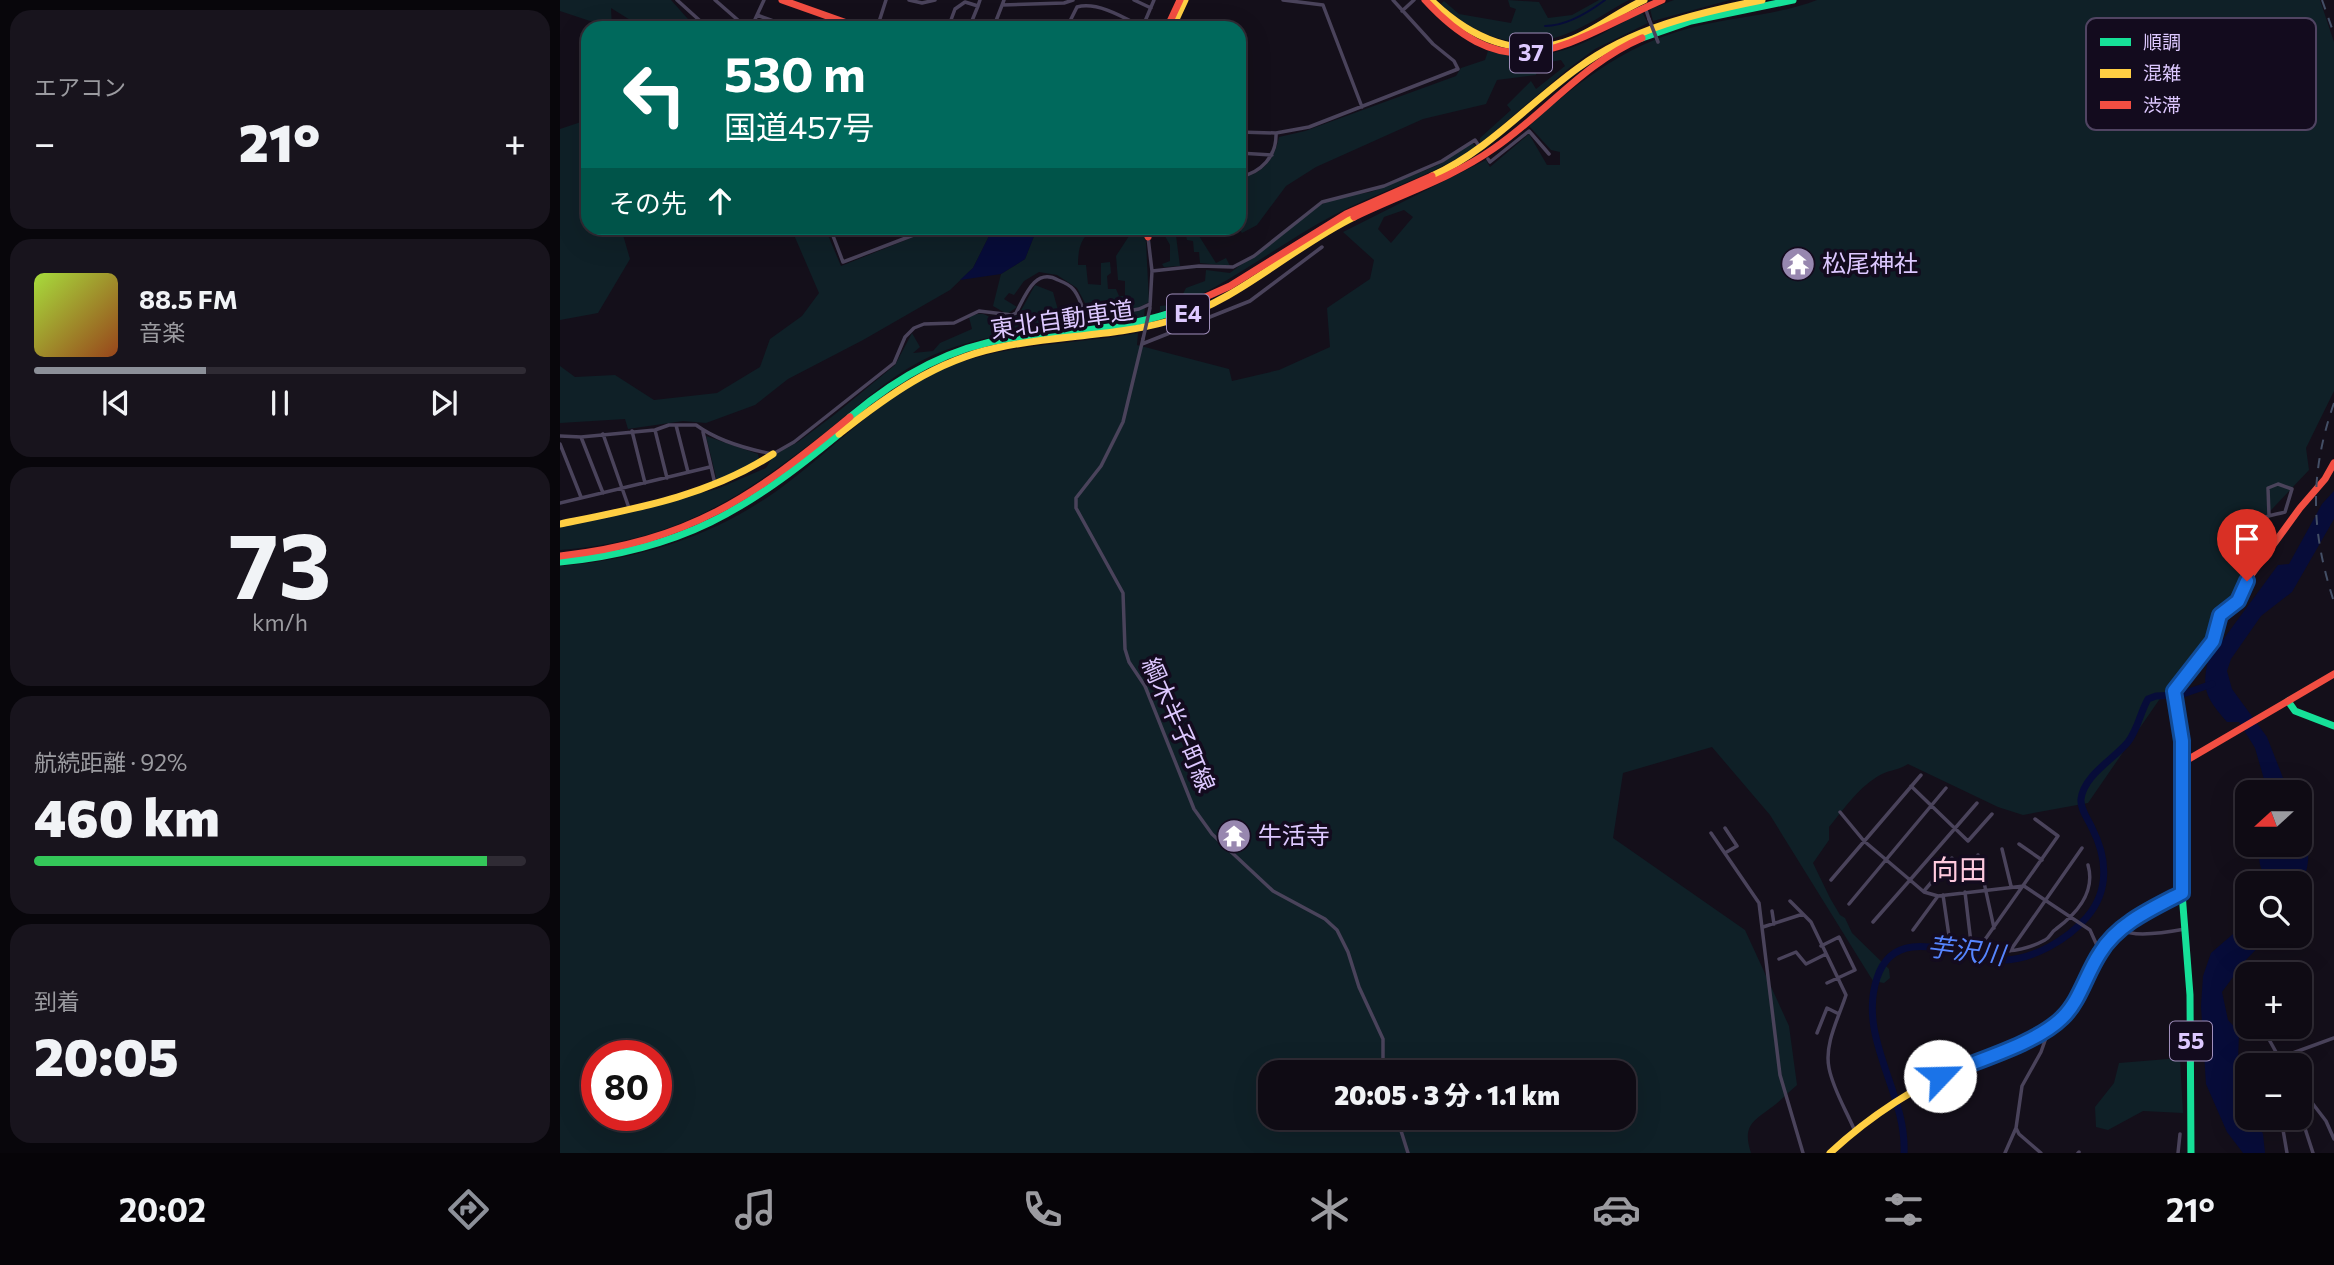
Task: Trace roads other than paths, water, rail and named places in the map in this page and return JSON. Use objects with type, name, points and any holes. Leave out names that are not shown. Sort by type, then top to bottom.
[{"type":"main road","points":[[782,0],[806,4],[838,21]]},
{"type":"main road","points":[[1173,21],[1182,0]]},
{"type":"main road","name":"37","points":[[1425,0],[1446,24],[1473,42],[1499,51],[1527,53],[1566,47],[1645,2]]},
{"type":"main road","name":"37","points":[[1431,0],[1450,20],[1477,38],[1508,47],[1530,48],[1552,46],[1574,38],[1645,2],[1662,0]]},
{"type":"main road","name":"東北自動車道","points":[[560,556],[637,544],[717,513],[777,476],[891,386],[944,356],[975,345],[1009,338],[1134,324],[1206,299],[1245,278],[1349,212],[1471,156],[1506,131],[1579,67],[1609,47],[1645,29],[1680,17],[1762,0]]},
{"type":"main road","name":"東北自動車道","points":[[560,562],[638,550],[678,537],[738,510],[782,480],[882,400],[946,363],[997,347],[1140,329],[1204,307],[1235,292],[1344,222],[1472,164],[1498,146],[1581,74],[1621,48],[1698,19],[1793,0]]},
{"type":"main road","points":[[560,524],[715,486],[746,473],[773,454]]},
{"type":"main road","points":[[1830,1153],[1854,1129],[1882,1108],[1923,1084],[2048,1030],[2074,1004],[2100,952],[2121,929],[2182,893],[2182,741],[2174,691],[2213,641],[2220,615],[2238,601],[2249,578],[2300,508],[2325,480],[2334,463]]},
{"type":"main road","points":[[2182,763],[2334,674]]},
{"type":"main road","points":[[2288,701],[2290,709],[2296,714],[2318,718],[2334,725]]},
{"type":"main road","name":"55","points":[[2182,893],[2191,1039],[2191,1153]]},
{"type":"street","points":[[677,0],[700,21]]},
{"type":"street","points":[[716,0],[741,21]]},
{"type":"street","points":[[753,21],[764,0]]},
{"type":"street","points":[[879,21],[886,0]]},
{"type":"street","points":[[909,0],[922,3],[935,0]]},
{"type":"street","points":[[972,21],[980,0]]},
{"type":"street","points":[[996,21],[1003,3],[1069,3],[1073,0]]},
{"type":"street","points":[[1134,0],[1151,8]]},
{"type":"street","points":[[1145,21],[1154,0]]},
{"type":"street","points":[[1283,0],[1323,5],[1362,107]]},
{"type":"street","points":[[1246,132],[1276,132],[1309,127],[1458,69],[1454,61],[1433,44],[1393,0]]},
{"type":"street","points":[[1402,11],[1414,0]]},
{"type":"street","points":[[951,21],[955,9],[965,2],[978,6]]},
{"type":"street","points":[[1645,2],[1658,42]]},
{"type":"street","points":[[1070,21],[1077,7],[1085,5],[1128,21]]},
{"type":"street","points":[[757,15],[771,21]]},
{"type":"street","points":[[1488,159],[1490,162],[1529,131],[1549,153]]},
{"type":"street","points":[[1246,175],[1260,169],[1272,155],[1277,143],[1276,132]]},
{"type":"street","points":[[1152,271],[1199,266],[1233,267],[1254,256],[1322,202],[1384,186],[1442,161],[1475,140],[1479,146]]},
{"type":"street","points":[[1246,153],[1272,155]]},
{"type":"street","points":[[833,235],[843,262],[914,235]]},
{"type":"street","points":[[1143,342],[1150,306],[1152,271],[1149,237]]},
{"type":"street","points":[[1143,342],[1250,301],[1322,247]]},
{"type":"street","points":[[560,436],[581,437],[696,425],[703,432],[753,451],[773,454],[794,442],[894,363],[908,334],[915,328],[924,324],[954,323],[979,310],[1012,316],[1033,282],[1041,277],[1052,276],[1074,289],[1090,318],[1150,306]]},
{"type":"street","name":"綱木半子町線","points":[[1143,342],[1123,422],[1101,466],[1076,498],[1076,508],[1124,593],[1125,649],[1129,663],[1145,686],[1195,809],[1212,834],[1273,891],[1325,919],[1337,930],[1383,1039],[1383,1060]]},
{"type":"street","points":[[676,425],[688,472]]},
{"type":"street","points":[[654,430],[667,478]]},
{"type":"street","points":[[632,431],[645,483]]},
{"type":"street","points":[[703,432],[715,486]]},
{"type":"street","points":[[603,434],[629,508]]},
{"type":"street","points":[[581,437],[603,493]]},
{"type":"street","points":[[560,444],[581,498]]},
{"type":"street","points":[[560,503],[710,467]]},
{"type":"street","points":[[2249,578],[2242,571],[2254,522],[2285,512],[2292,489],[2278,484],[2268,488],[2269,516]]},
{"type":"street","points":[[1830,880],[1921,775]]},
{"type":"street","points":[[1911,786],[1968,841],[1992,814]]},
{"type":"street","points":[[1849,904],[1946,788]]},
{"type":"street","points":[[1873,922],[1977,803]]},
{"type":"street","points":[[1840,811],[1864,841],[1924,892],[1940,896],[2024,886],[2090,930],[2100,952]]},
{"type":"street","points":[[1979,948],[2058,836],[2035,818]]},
{"type":"street","points":[[1725,828],[1737,846],[1725,853]]},
{"type":"street","points":[[1711,833],[1756,896],[1763,927],[1778,1066],[1803,1153]]},
{"type":"street","points":[[2019,844],[2042,860]]},
{"type":"street","points":[[2010,951],[2082,848]]},
{"type":"street","points":[[2002,849],[2011,886]]},
{"type":"street","points":[[1978,855],[1994,928]]},
{"type":"street","points":[[1924,892],[1952,858]]},
{"type":"street","points":[[1965,892],[1971,943],[1983,950],[2020,950],[2048,939],[2053,930],[2072,918],[2091,887],[2088,865]]},
{"type":"street","points":[[1913,930],[1940,896]]},
{"type":"street","points":[[1940,896],[1949,936]]},
{"type":"street","points":[[1790,901],[1811,922],[1846,995],[1829,1048],[1828,1062],[1831,1076],[1854,1129]]},
{"type":"street","points":[[1772,911],[1774,924]]},
{"type":"street","points":[[1786,912],[1789,918]]},
{"type":"street","points":[[1763,927],[1802,914]]},
{"type":"street","points":[[2121,929],[2128,933],[2166,933],[2185,929]]},
{"type":"street","points":[[1821,946],[1839,937],[1855,970],[1827,983]]},
{"type":"street","points":[[1779,959],[1796,952],[1804,964],[1807,964],[1826,954]]},
{"type":"street","points":[[1817,1033],[1827,1008],[1839,1014]]},
{"type":"street","points":[[2005,1153],[2016,1128],[2022,1086],[2041,1052],[2048,1030]]},
{"type":"street","points":[[2293,1053],[2334,1038]]},
{"type":"street","points":[[2312,1103],[2326,1121],[2334,1139]]},
{"type":"street","points":[[2016,1128],[2019,1134],[2042,1153]]},
{"type":"street","points":[[1401,1130],[1408,1153]]},
{"type":"street","points":[[2283,1130],[2287,1153]]},
{"type":"street","points":[[2306,1130],[2313,1153]]},
{"type":"street","points":[[2178,1153],[2180,1134]]},
{"type":"waterway","points":[[1545,26],[1569,21],[1605,0]]},
{"type":"waterway","name":"芋沢川","points":[[1904,1153],[1898,1109],[1873,1022],[1877,978],[1886,960],[1899,950],[1915,947],[1933,947],[1988,959],[2015,959],[2049,947],[2070,933],[2094,907],[2103,885],[2101,850],[2083,810],[2083,790],[2093,775],[2128,742],[2148,699],[2180,695],[2212,684]]},
{"type":"railway","points":[[2322,0],[2334,34]]},
{"type":"railway","points":[[2334,403],[2320,454],[2316,503],[2321,551],[2334,602]]},
{"type":"place","name":"松尾神社","points":[[1798,264]]},
{"type":"place","name":"牛活寺","points":[[1234,836]]},
{"type":"district","name":"向田","points":[[1959,870]]}]
